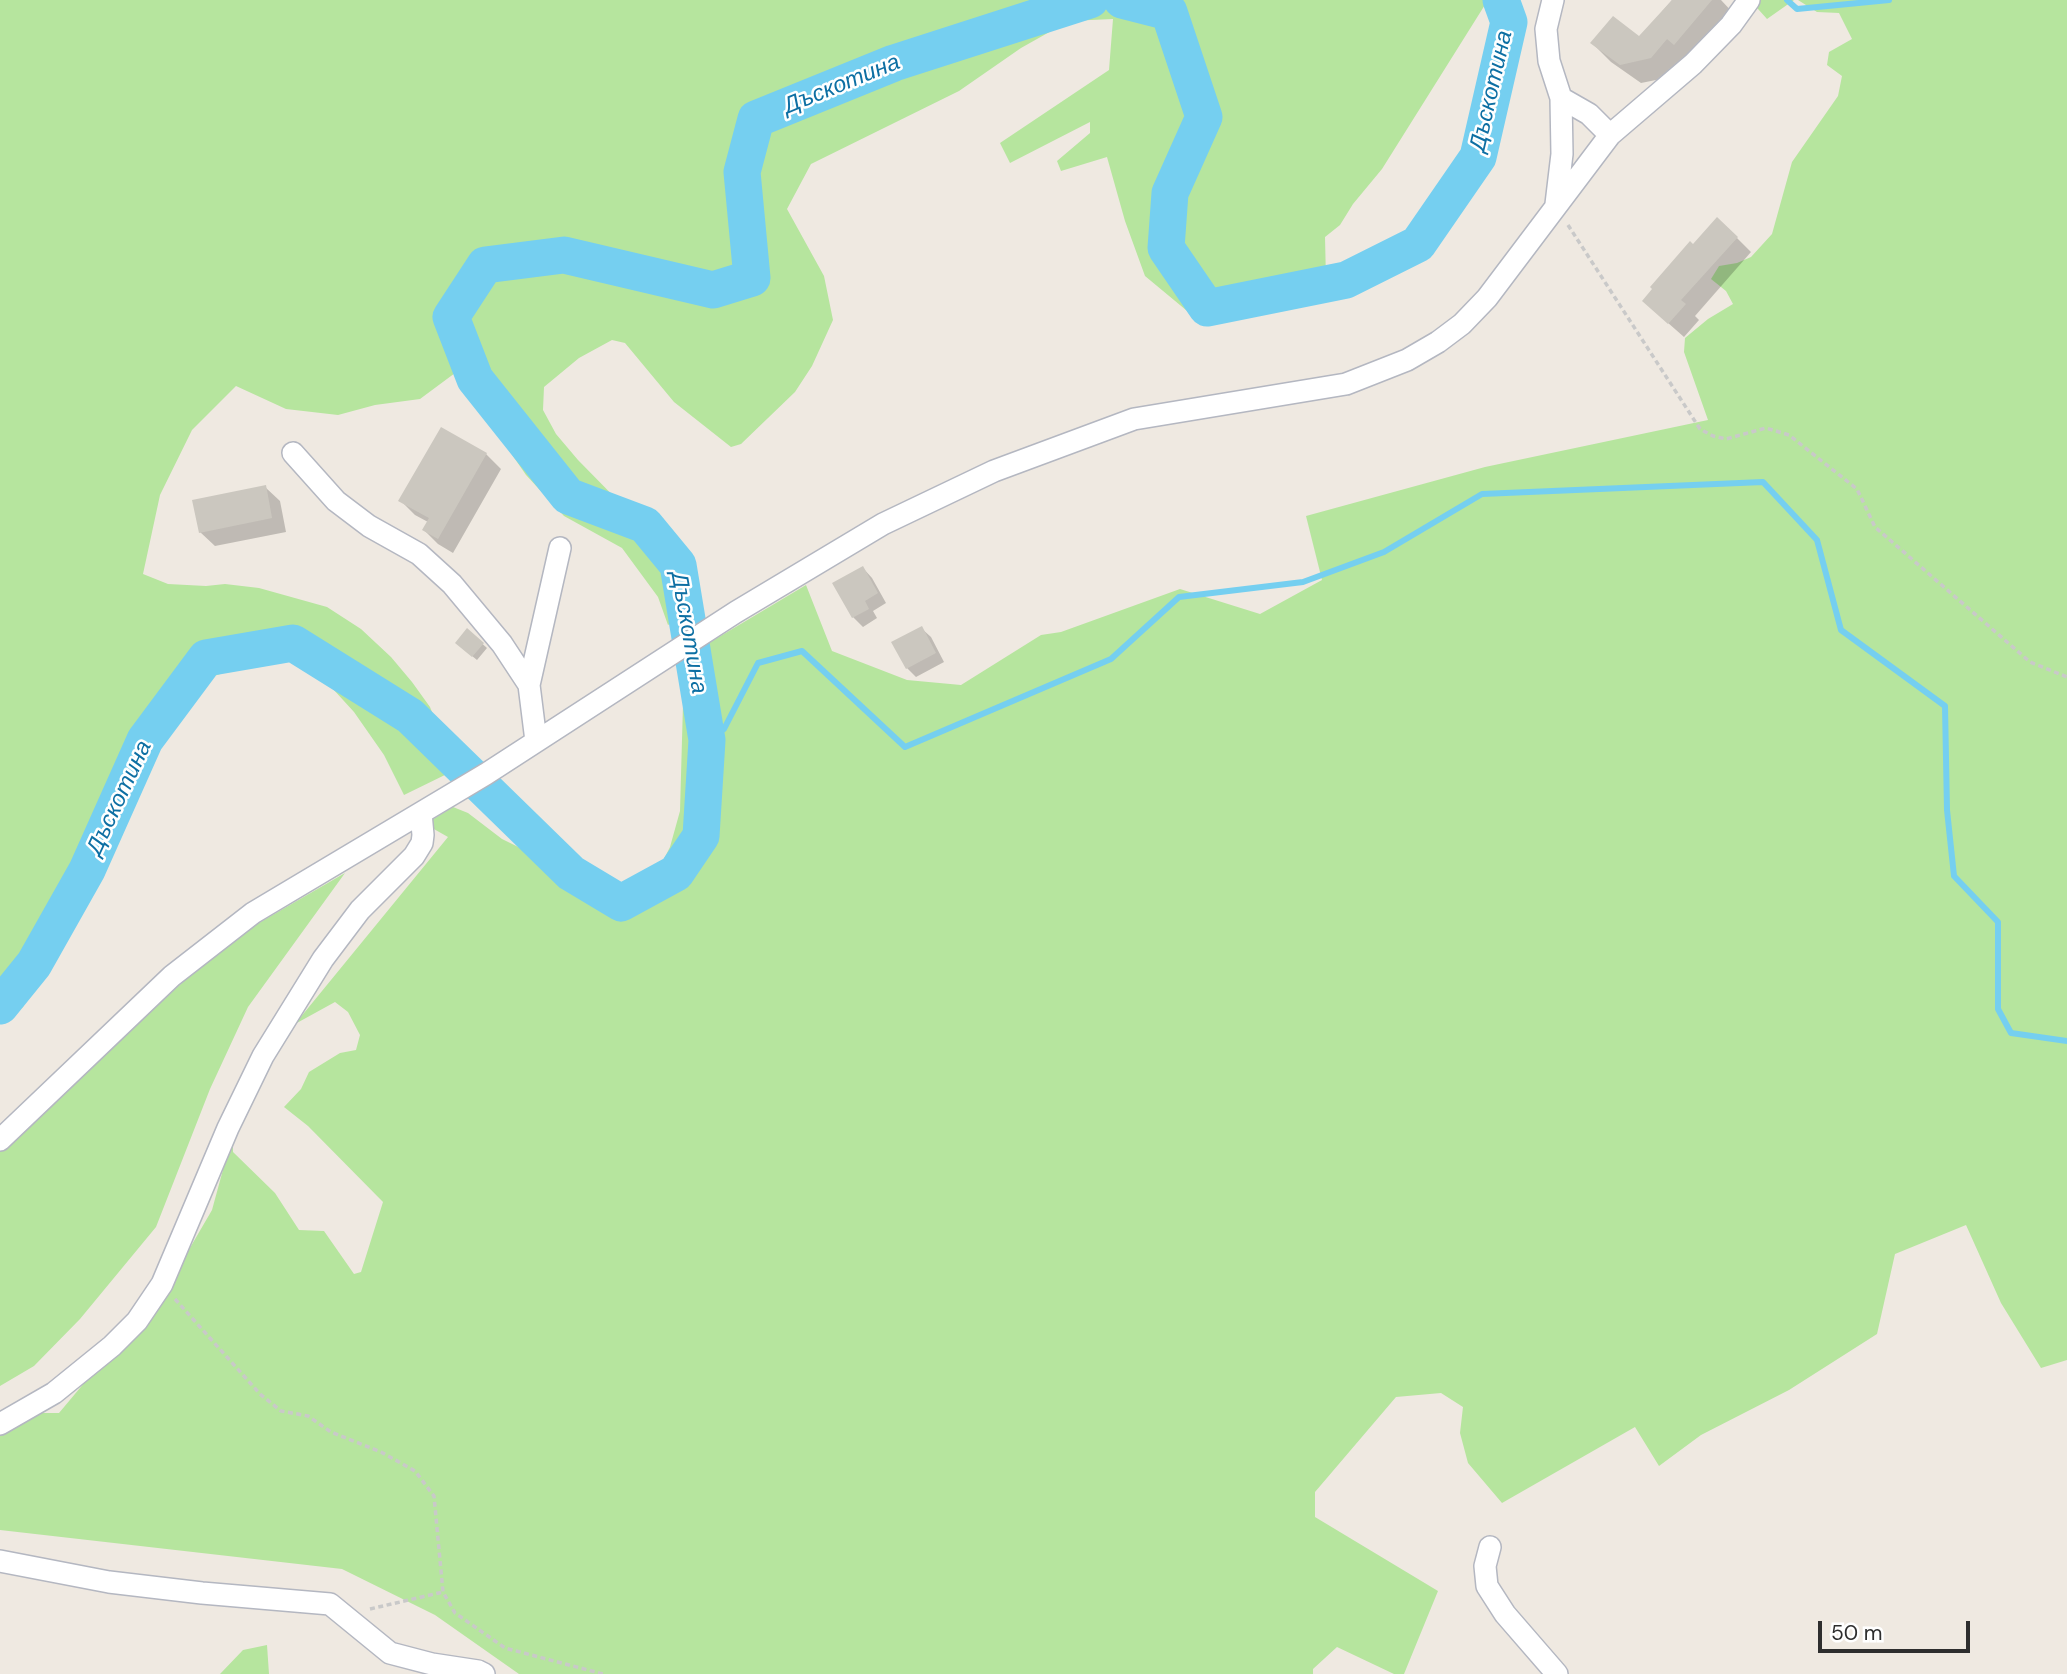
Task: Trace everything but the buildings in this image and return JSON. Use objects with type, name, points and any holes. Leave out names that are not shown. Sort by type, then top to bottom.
[{"type":"street","points":[[1553,0],[1546,29],[1549,61],[1561,98],[1562,154],[1556,206]]},
{"type":"street","points":[[0,1140],[172,976],[253,913],[486,775],[670,654],[883,524],[994,471],[1134,419],[1346,384],[1407,360],[1438,342],[1462,324],[1487,298],[1611,135],[1693,64],[1731,25],[1749,0]]},
{"type":"street","points":[[1561,98],[1589,114],[1611,135]]},
{"type":"street","points":[[293,453],[336,501],[369,526],[419,554],[452,584],[502,644],[529,685]]},
{"type":"street","points":[[536,741],[529,685],[560,548]]},
{"type":"street","points":[[0,1424],[54,1393],[137,1321],[162,1284],[228,1128],[263,1056],[323,959],[360,910],[414,856],[422,843],[421,813]]},
{"type":"street","points":[[1490,1547],[1485,1566],[1487,1586],[1504,1614],[1557,1674]]},
{"type":"street","points":[[0,1561],[109,1582],[330,1604],[390,1653],[484,1674]]},
{"type":"path","points":[[1556,206],[1700,429],[1726,439],[1766,428],[1789,435],[1857,489],[1875,527],[1895,545],[2030,662],[2067,677]]},
{"type":"path","points":[[162,1284],[260,1394],[281,1411],[307,1416],[331,1433],[381,1452],[415,1471],[434,1496],[443,1592],[455,1613],[505,1648],[603,1674]]},
{"type":"path","points":[[343,1616],[443,1592]]},
{"type":"green space","points":[[0,0],[1488,0],[1382,169],[1353,204],[1340,225],[1325,237],[1326,280],[1308,298],[1198,320],[1145,276],[1125,221],[1107,157],[1061,171],[1057,161],[1090,133],[1090,122],[1010,163],[1000,143],[1109,70],[1113,19],[1069,21],[1021,48],[959,91],[811,164],[787,209],[824,276],[833,320],[812,366],[795,392],[741,444],[731,447],[674,402],[625,343],[612,340],[579,358],[544,387],[543,410],[556,434],[635,518],[670,546],[697,588],[699,604],[668,625],[658,597],[622,548],[564,516],[526,475],[502,440],[490,417],[481,380],[482,353],[420,399],[375,405],[338,415],[286,409],[236,386],[192,430],[160,495],[143,574],[168,584],[225,584],[259,588],[327,607],[361,629],[391,657],[412,682],[430,707],[444,742],[451,772],[404,795],[384,755],[354,712],[301,654],[267,658],[185,686],[106,807],[65,926],[23,1007],[0,1024]]},
{"type":"green space","points":[[1750,0],[1794,0],[1767,19]]},
{"type":"green space","points":[[1798,0],[2067,0],[2067,1360],[2041,1368],[2001,1303],[1966,1225],[1895,1254],[1877,1334],[1789,1390],[1701,1435],[1659,1466],[1635,1427],[1502,1503],[1468,1463],[1460,1433],[1463,1407],[1441,1393],[1396,1397],[1315,1492],[1315,1517],[1438,1591],[1404,1674],[1394,1674],[1337,1647],[1313,1669],[1313,1674],[519,1674],[435,1615],[342,1569],[0,1530],[0,1413],[59,1413],[173,1277],[212,1210],[233,1133],[233,1152],[275,1193],[299,1230],[324,1231],[354,1274],[361,1272],[383,1202],[308,1126],[284,1107],[301,1089],[309,1072],[340,1053],[356,1050],[360,1035],[348,1012],[335,1002],[295,1024],[448,837],[425,824],[453,807],[468,813],[502,839],[559,867],[588,895],[606,904],[623,904],[636,898],[653,881],[670,847],[680,811],[683,704],[677,662],[806,585],[832,651],[907,680],[961,685],[1041,635],[1061,632],[1180,589],[1260,614],[1322,580],[1306,516],[1485,467],[1708,420],[1684,352],[1685,338],[1708,319],[1733,304],[1726,291],[1711,279],[1719,266],[1751,257],[1772,234],[1792,162],[1838,96],[1842,76],[1827,65],[1829,52],[1852,39],[1839,13],[1817,12]]},
{"type":"green space","points":[[345,873],[248,1007],[210,1089],[156,1227],[80,1319],[34,1366],[0,1386],[0,1144],[50,1105],[226,942]]},
{"type":"green space","points":[[267,1645],[269,1674],[220,1674],[243,1650]]},
{"type":"waterway","name":"Дъскотина","points":[[0,1006],[34,964],[87,870],[145,740],[206,658],[293,643],[410,716],[571,873],[621,903],[676,873],[701,836],[707,740],[678,565],[645,525],[568,496],[475,379],[451,317],[485,265],[564,255],[713,290],[752,278],[742,172],[756,119],[894,63],[1090,0]]},
{"type":"waterway","name":"Дъскотина","points":[[1122,0],[1169,12],[1204,117],[1170,193],[1166,248],[1207,308],[1346,280],[1418,244],[1478,157],[1509,22],[1501,0]]},
{"type":"waterway","points":[[1787,0],[1797,9],[1889,0]]},
{"type":"waterway","points":[[707,740],[724,729],[758,663],[802,651],[905,747],[1111,659],[1179,597],[1303,582],[1384,552],[1482,494],[1763,482],[1817,540],[1841,630],[1945,706],[1947,810],[1954,876],[1998,922],[1998,1009],[2011,1033],[2067,1041]]}]
